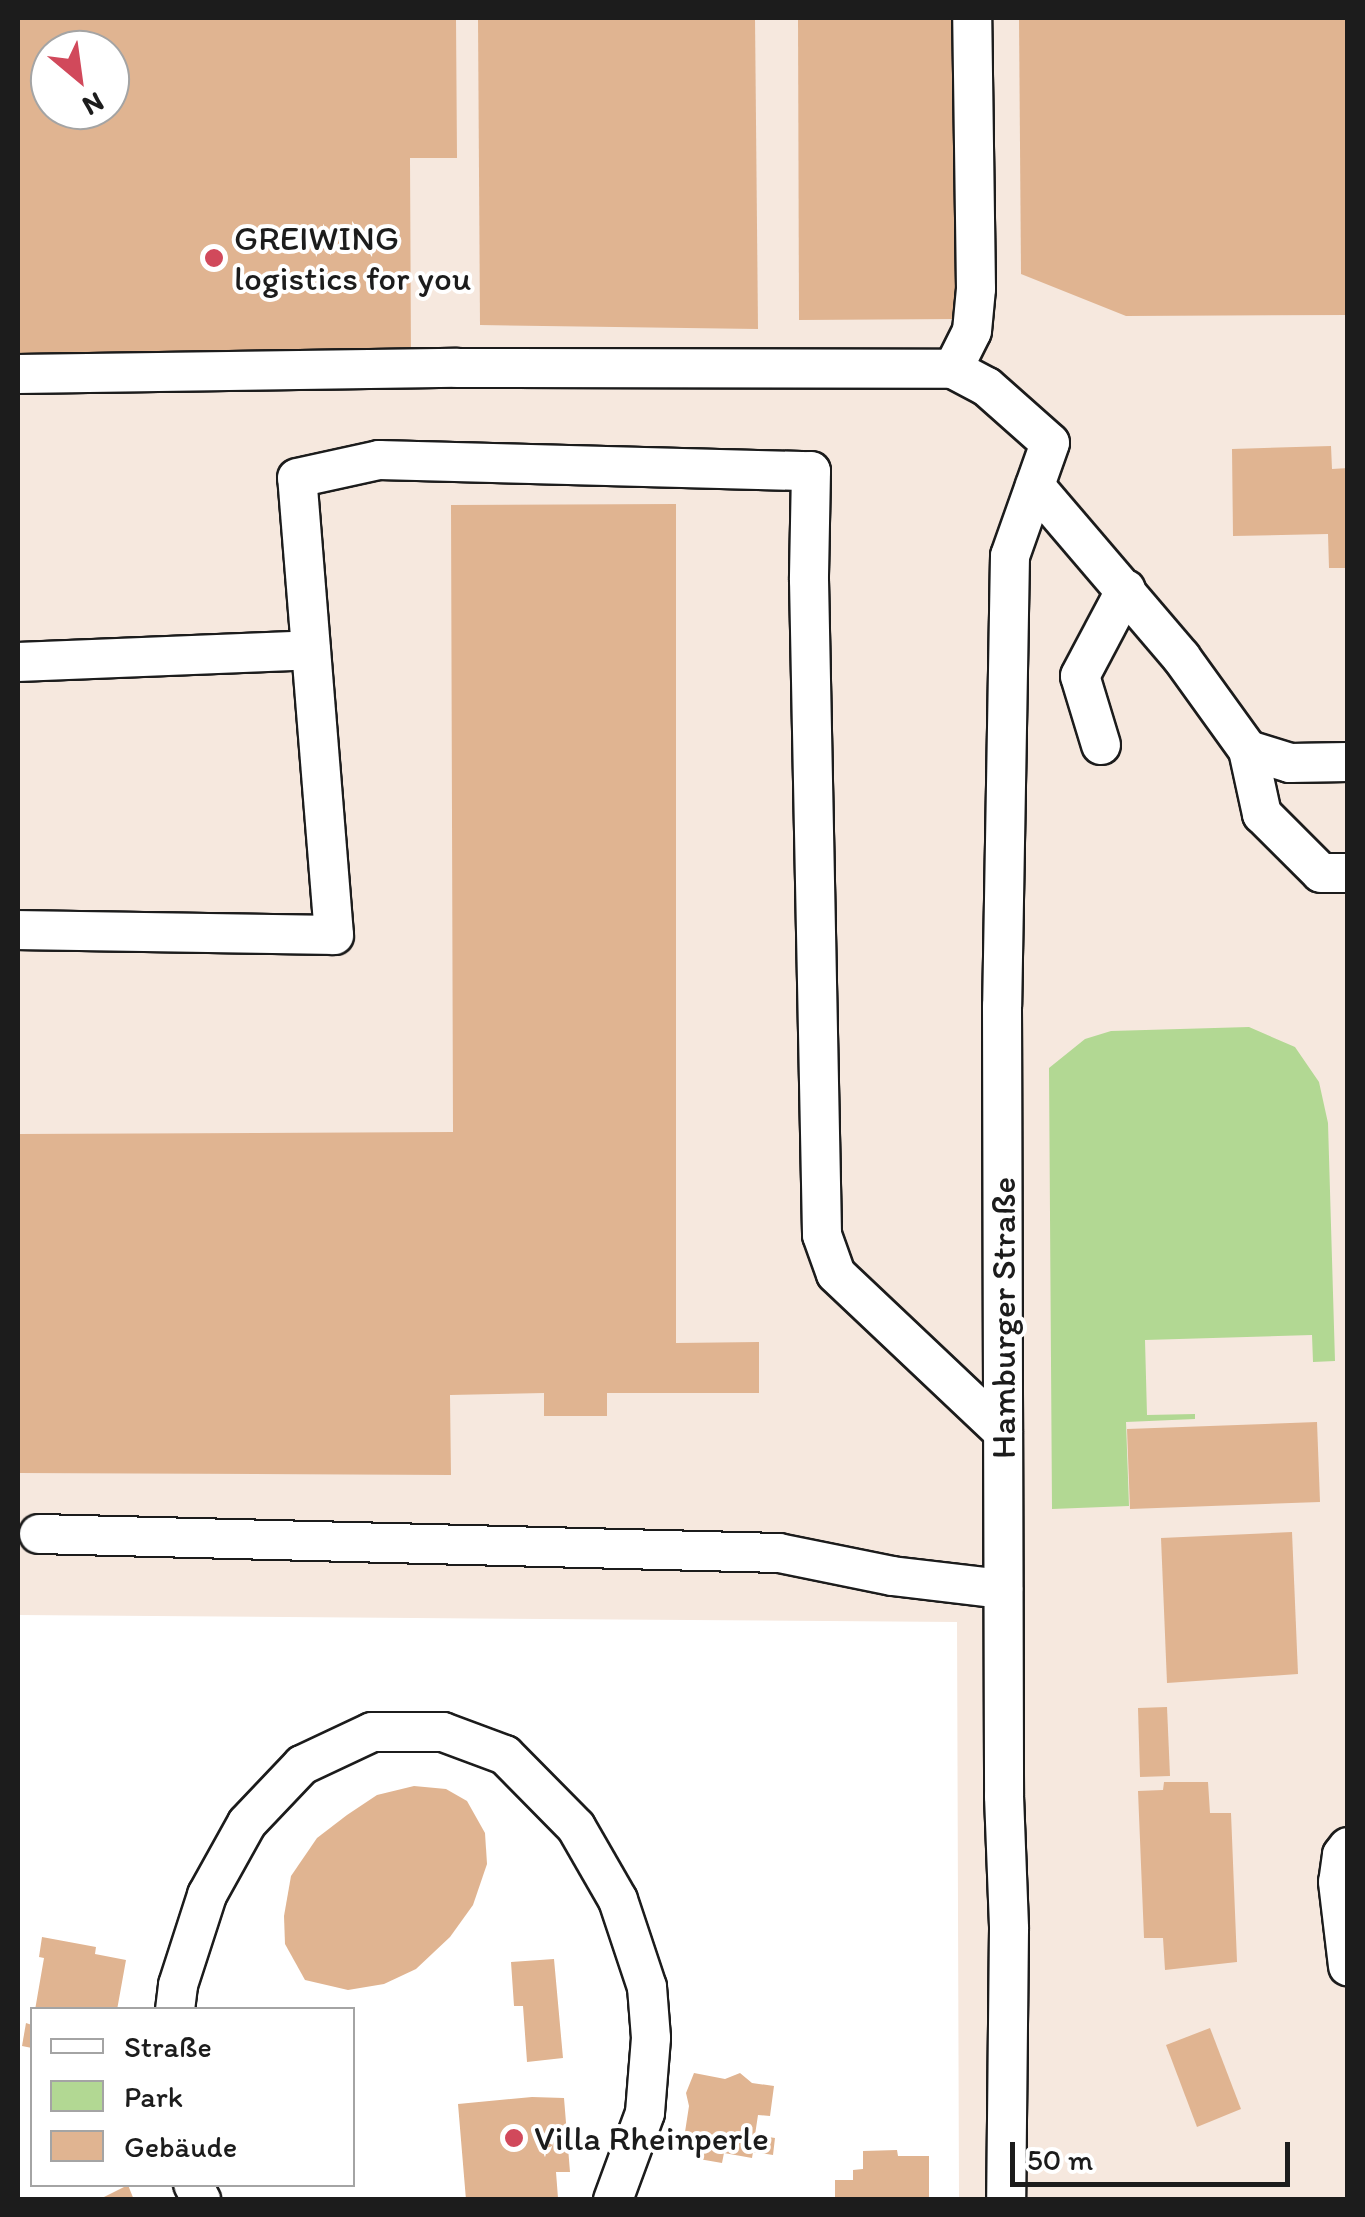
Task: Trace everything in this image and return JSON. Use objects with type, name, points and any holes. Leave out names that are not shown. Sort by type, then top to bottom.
[{"type":"street","points":[[18,374],[457,368],[952,369],[972,331],[976,289],[972,18]]},
{"type":"street","name":"Hamburger Straße","points":[[952,369],[987,388],[1050,443],[1010,556],[1002,1006],[1003,1589],[1009,1930],[1006,2200]]},
{"type":"street","points":[[18,930],[334,935],[298,478],[378,460],[811,471],[809,580],[822,1235],[836,1274],[1003,1432]]},
{"type":"street","points":[[1035,486],[1126,590],[1248,750],[1262,814],[1321,873],[1348,873]]},
{"type":"street","points":[[1100,745],[1080,676],[1126,590]]},
{"type":"street","points":[[18,662],[311,650]]},
{"type":"street","points":[[1248,750],[1290,763],[1348,762]]},
{"type":"street","points":[[39,1534],[779,1553],[892,1576],[1003,1589]]},
{"type":"street","points":[[175,2007],[178,1985],[207,1895],[247,1824],[302,1764],[372,1732],[443,1732],[505,1754],[576,1827],[618,1900],[647,1988],[652,2038],[646,2113],[613,2200]]},
{"type":"street","points":[[1348,1847],[1342,1855],[1338,1882],[1348,1966]]},
{"type":"shaded area","points":[[18,18],[1347,18],[1347,2199],[959,2199],[957,1622],[18,1615]]},
{"type":"green space","points":[[1249,1027],[1295,1047],[1319,1082],[1328,1123],[1335,1361],[1313,1362],[1312,1335],[1145,1340],[1147,1415],[1195,1414],[1195,1419],[1126,1422],[1129,1506],[1052,1509],[1049,1068],[1085,1039],[1111,1031]]},
{"type":"building","name":"GREIWING logistics for you","points":[[18,18],[456,18],[457,158],[410,158],[411,357],[18,359]]},
{"type":"building","points":[[478,18],[755,18],[758,329],[480,325]]},
{"type":"building","points":[[798,18],[958,18],[959,319],[799,320]]},
{"type":"building","points":[[1019,18],[1348,18],[1348,315],[1126,316],[1021,274]]},
{"type":"building","points":[[1331,446],[1332,469],[1348,468],[1348,568],[1329,568],[1328,534],[1233,536],[1232,449]]},
{"type":"building","points":[[676,504],[676,1343],[759,1342],[759,1393],[607,1393],[607,1416],[544,1416],[544,1393],[450,1395],[451,1475],[18,1473],[18,1134],[453,1132],[451,505]]},
{"type":"building","points":[[1317,1422],[1320,1502],[1130,1509],[1127,1429]]},
{"type":"building","points":[[1292,1532],[1298,1674],[1167,1683],[1161,1538]]},
{"type":"building","points":[[1167,1707],[1170,1776],[1140,1777],[1138,1708]]},
{"type":"building","points":[[1164,1782],[1208,1782],[1210,1813],[1231,1813],[1237,1962],[1165,1970],[1163,1938],[1144,1938],[1138,1791],[1163,1790]]},
{"type":"building","points":[[414,1786],[446,1789],[467,1801],[485,1833],[487,1864],[473,1905],[450,1937],[416,1969],[384,1984],[348,1990],[305,1980],[285,1944],[284,1916],[291,1876],[317,1838],[347,1815],[377,1795]]},
{"type":"building","points":[[42,1937],[96,1947],[95,1954],[126,1960],[118,2007],[36,2007],[44,1958],[39,1957]]},
{"type":"building","points":[[554,1959],[563,2058],[527,2062],[523,2006],[514,2006],[511,1962]]},
{"type":"building","points":[[26,2023],[30,2024],[30,2048],[22,2046]]},
{"type":"building","points":[[1210,2028],[1241,2109],[1197,2127],[1166,2045]]},
{"type":"building","points":[[694,2073],[725,2079],[740,2073],[752,2083],[774,2086],[770,2116],[758,2115],[755,2135],[775,2138],[773,2155],[753,2152],[752,2158],[724,2153],[722,2163],[699,2159],[701,2148],[683,2145],[689,2106],[686,2093]]},
{"type":"building","name":"Villa Rheinperle","points":[[564,2098],[570,2172],[556,2172],[558,2198],[466,2200],[458,2104]]},
{"type":"building","points":[[897,2150],[898,2156],[929,2156],[929,2200],[835,2200],[835,2180],[853,2180],[853,2170],[863,2169],[863,2151]]},
{"type":"building","points":[[129,2187],[134,2200],[98,2200]]},
{"type":"place","name":"GREIWING logistics for you","points":[[214,258]]},
{"type":"place","name":"Villa Rheinperle","points":[[514,2138]]}]
